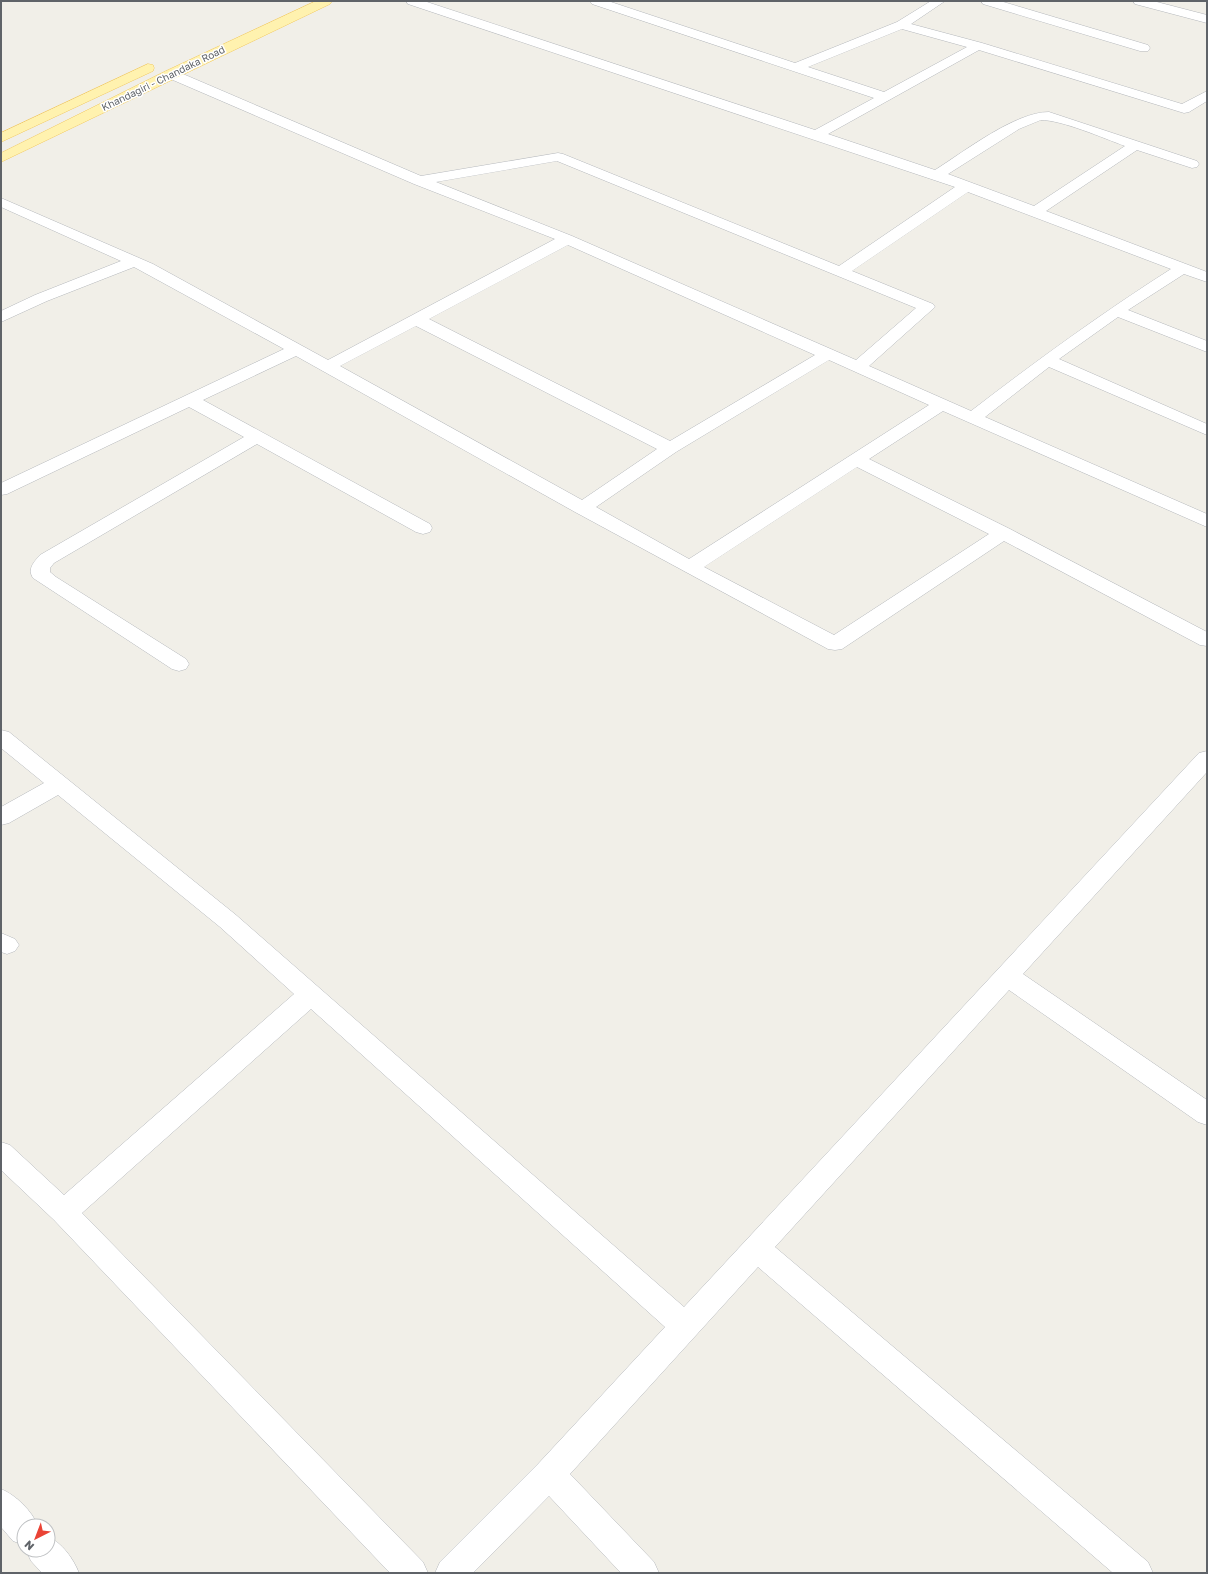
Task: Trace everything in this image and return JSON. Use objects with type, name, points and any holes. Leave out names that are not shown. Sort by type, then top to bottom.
[{"type":"main road","name":"Khandagiri - Chandaka Road","points":[[1,158],[171,74],[326,1]]},
{"type":"main road","points":[[249,26],[264,30]]},
{"type":"main road","name":"Khandagiri - Chandaka Road","points":[[1,138],[157,64]]},
{"type":"street","points":[[412,1],[937,175],[1207,277]]},
{"type":"street","points":[[433,8],[448,1]]},
{"type":"street","points":[[596,1],[884,97]]},
{"type":"street","points":[[795,68],[901,25],[939,1]]},
{"type":"street","points":[[987,1],[1144,48]]},
{"type":"street","points":[[1139,1],[1207,19]]},
{"type":"street","points":[[901,25],[978,46],[1184,109],[1207,95]]},
{"type":"street","points":[[816,135],[978,46]]},
{"type":"street","points":[[171,74],[419,181],[567,239],[1207,521]]},
{"type":"street","points":[[937,175],[1014,126],[1040,116],[1050,116],[1066,121],[1192,164]]},
{"type":"street","points":[[1035,212],[1135,145]]},
{"type":"street","points":[[419,181],[558,157],[927,307],[858,367]]},
{"type":"street","points":[[841,271],[966,186]]},
{"type":"street","points":[[1,202],[148,267],[582,508],[835,644],[1003,533]]},
{"type":"street","points":[[328,366],[567,239]]},
{"type":"street","points":[[1,317],[41,298],[135,262]]},
{"type":"street","points":[[972,418],[1047,360],[1116,311],[1182,268]]},
{"type":"street","points":[[1116,311],[1207,347]]},
{"type":"street","points":[[416,319],[670,448]]},
{"type":"street","points":[[1,490],[296,350]]},
{"type":"street","points":[[582,508],[670,448],[828,354]]},
{"type":"street","points":[[1047,360],[1207,430]]},
{"type":"street","points":[[189,400],[423,528]]},
{"type":"street","points":[[690,567],[942,404]]},
{"type":"street","points":[[179,664],[49,581],[40,574],[40,567],[47,559],[257,437]]},
{"type":"street","points":[[856,460],[1003,533],[1207,640]]},
{"type":"street","points":[[1,737],[228,921],[685,1326]]},
{"type":"street","points":[[451,1573],[549,1474],[1207,758]]},
{"type":"street","points":[[1,817],[60,784]]},
{"type":"street","points":[[1007,976],[1207,1114]]},
{"type":"street","points":[[64,1212],[311,994]]},
{"type":"street","points":[[1,1153],[64,1212],[412,1573]]},
{"type":"street","points":[[756,1248],[1137,1573]]},
{"type":"street","points":[[549,1474],[643,1573]]},
{"type":"street","points":[[1,1504],[16,1521]]},
{"type":"street","points":[[49,1558],[63,1573]]}]
